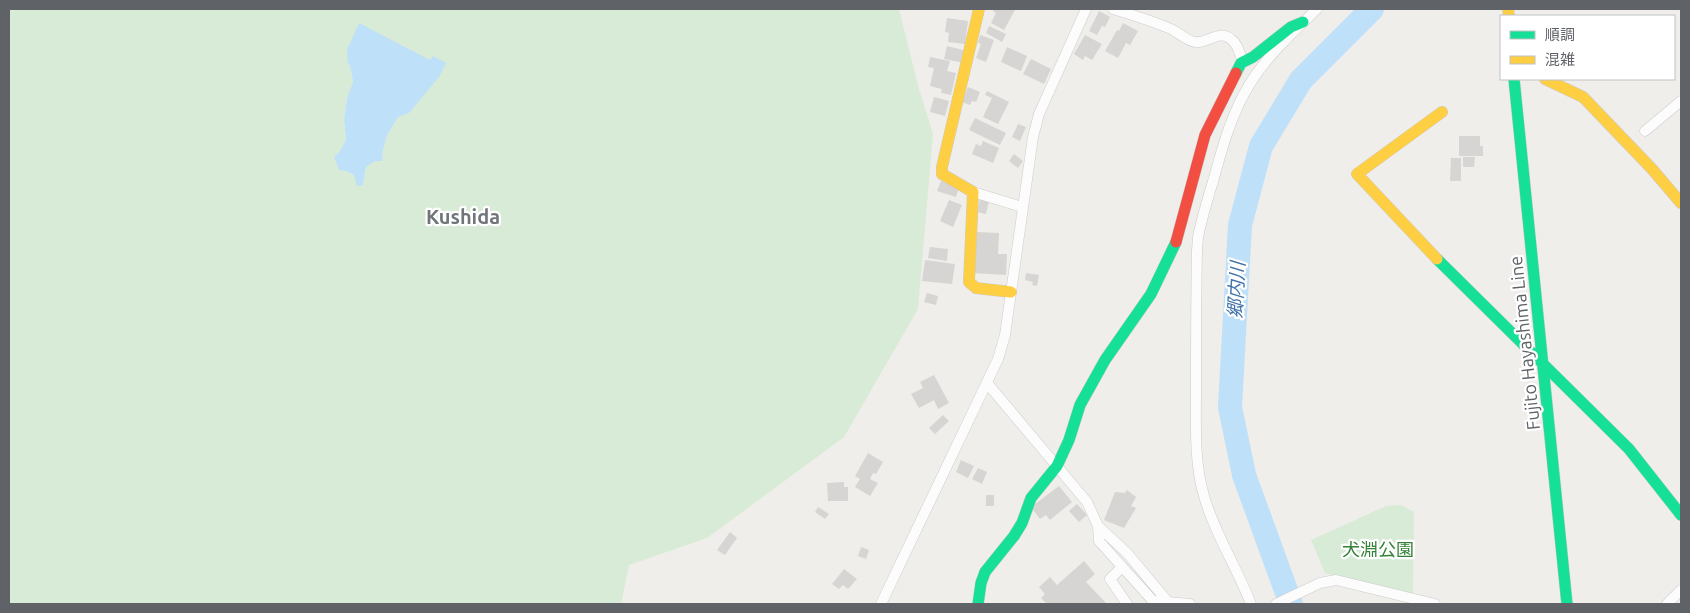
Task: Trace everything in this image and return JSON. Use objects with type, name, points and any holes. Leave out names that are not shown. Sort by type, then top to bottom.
[{"type":"street","points":[[979,9],[942,167],[942,174],[973,192],[1022,207]]},
{"type":"street","points":[[881,604],[998,359],[1005,335],[1022,207],[1038,114],[1086,9]]},
{"type":"street","points":[[1113,9],[1148,19],[1193,42],[1201,42],[1216,36],[1230,38],[1236,43],[1243,62]]},
{"type":"street","points":[[1250,604],[1242,581],[1210,514],[1203,495],[1199,472],[1196,434],[1197,251],[1200,226],[1229,125],[1251,81],[1266,62],[1317,9]]},
{"type":"street","points":[[978,604],[981,583],[985,572],[1014,536],[1022,523],[1031,498],[1057,466],[1069,440],[1080,405],[1105,360],[1151,294],[1176,243],[1205,135],[1218,106],[1241,64],[1253,57],[1291,27],[1303,22]]},
{"type":"street","name":"Fujito Hayashima Line","points":[[1514,80],[1567,604]]},
{"type":"street","points":[[1547,80],[1583,98],[1652,169],[1681,203]]},
{"type":"street","points":[[1646,132],[1681,101]]},
{"type":"street","points":[[1442,112],[1357,174],[1435,257],[1630,449],[1681,515]]},
{"type":"street","points":[[973,192],[970,282],[976,288],[1011,292]]},
{"type":"street","points":[[986,383],[1087,502],[1098,526],[1099,541],[1153,601],[1190,604]]},
{"type":"street","points":[[1098,526],[1127,553],[1168,602]]},
{"type":"street","points":[[1122,566],[1110,579],[1127,604]]},
{"type":"street","points":[[1276,604],[1320,583],[1336,580],[1435,604]]},
{"type":"street","points":[[1667,604],[1681,590]]},
{"type":"green space","points":[[9,9],[899,9],[919,89],[933,134],[918,309],[844,437],[707,538],[629,565],[621,604],[9,604]],"holes":[[[431,60],[420,99],[409,113],[398,117],[387,135],[382,161],[375,161],[366,167],[363,185],[354,175],[346,171],[334,157],[340,151],[346,139],[344,120],[347,98],[353,82],[350,66]]]},
{"type":"green space","name":"犬淵公園","points":[[1401,505],[1414,512],[1413,595],[1325,573],[1311,540],[1386,506]]},
{"type":"water","points":[[359,23],[430,60],[433,56],[446,63],[439,77],[409,113],[398,117],[387,135],[382,161],[375,161],[366,167],[363,185],[357,186],[354,175],[339,170],[334,157],[340,151],[346,139],[344,120],[347,98],[353,82],[347,50]]},
{"type":"building","points":[[994,9],[1015,10],[1004,30],[991,23],[996,13],[993,11]]},
{"type":"building","points":[[1099,11],[1110,17],[1105,27],[1102,26],[1097,35],[1089,31]]},
{"type":"building","points":[[947,18],[968,21],[965,44],[948,42],[949,33],[945,32]]},
{"type":"building","points":[[1123,23],[1138,31],[1130,45],[1126,43],[1118,58],[1105,51]]},
{"type":"building","points":[[989,26],[1006,34],[1002,42],[986,33]]},
{"type":"building","points":[[980,35],[994,40],[986,62],[976,58],[981,44],[978,43]]},
{"type":"building","points":[[1085,35],[1102,44],[1092,60],[1085,56],[1083,60],[1074,54]]},
{"type":"building","points":[[947,46],[967,51],[964,63],[944,59]]},
{"type":"building","points":[[1007,47],[1027,56],[1021,71],[1001,62]]},
{"type":"building","points":[[930,57],[950,61],[947,71],[956,73],[951,95],[941,93],[942,89],[930,86],[934,68],[928,67]]},
{"type":"building","points":[[1031,59],[1051,69],[1044,84],[1023,74]]},
{"type":"building","points":[[968,87],[980,92],[976,102],[972,101],[970,105],[962,102]]},
{"type":"building","points":[[987,91],[1009,102],[998,124],[983,117],[992,98],[985,95]]},
{"type":"building","points":[[934,97],[949,101],[945,116],[930,112]]},
{"type":"building","points":[[975,118],[1006,133],[1000,145],[969,130]]},
{"type":"building","points":[[1018,124],[1026,127],[1020,141],[1012,137]]},
{"type":"building","points":[[1459,136],[1480,136],[1483,156],[1459,156]]},
{"type":"building","points":[[983,141],[999,148],[993,163],[972,154],[976,144],[981,146]]},
{"type":"building","points":[[1014,154],[1023,161],[1018,168],[1009,161]]},
{"type":"building","points":[[1463,157],[1475,157],[1474,167],[1463,167]]},
{"type":"building","points":[[1451,158],[1461,158],[1461,181],[1450,181]]},
{"type":"building","points":[[941,181],[959,187],[956,197],[937,191]]},
{"type":"building","points":[[980,199],[989,201],[986,214],[977,212]]},
{"type":"building","points":[[949,200],[962,205],[953,227],[940,221]]},
{"type":"building","points":[[977,232],[999,233],[998,254],[1007,254],[1006,275],[972,273]]},
{"type":"building","points":[[930,247],[948,249],[947,261],[928,258]]},
{"type":"building","points":[[925,260],[955,264],[952,284],[922,281]]},
{"type":"building","points":[[1026,273],[1039,275],[1037,286],[1032,285],[1033,282],[1025,280]]},
{"type":"building","points":[[927,293],[938,296],[936,305],[924,302]]},
{"type":"building","points":[[934,375],[949,403],[938,409],[934,400],[919,408],[911,394],[923,388],[920,382]]},
{"type":"building","points":[[943,415],[949,421],[935,434],[929,428]]},
{"type":"building","points":[[868,453],[883,462],[876,474],[873,473],[870,479],[878,483],[870,496],[855,487],[860,479],[855,476]]},
{"type":"building","points":[[961,460],[974,466],[968,478],[956,472]]},
{"type":"building","points":[[978,468],[987,472],[982,484],[972,479]]},
{"type":"building","points":[[844,482],[844,487],[848,487],[848,501],[828,501],[827,483]]},
{"type":"building","points":[[1059,486],[1072,502],[1050,520],[1046,515],[1040,519],[1031,507]]},
{"type":"building","points":[[1127,490],[1136,497],[1131,506],[1136,508],[1124,528],[1104,520],[1115,492],[1125,493]]},
{"type":"building","points":[[986,495],[994,495],[994,506],[986,506]]},
{"type":"building","points":[[1077,504],[1087,515],[1079,522],[1069,511]]},
{"type":"building","points":[[818,507],[829,514],[825,519],[815,512]]},
{"type":"building","points":[[730,532],[737,538],[725,555],[717,550]]},
{"type":"building","points":[[861,547],[869,550],[866,559],[858,556]]},
{"type":"building","points":[[1398,548],[1404,548],[1404,559],[1398,559]]},
{"type":"building","points":[[1084,561],[1095,574],[1086,582],[1107,604],[1047,604],[1041,598],[1045,594],[1039,587],[1050,577],[1057,585]]},
{"type":"building","points":[[844,569],[857,579],[848,589],[843,585],[839,589],[832,584]]},
{"type":"waterway","name":"郷内川","points":[[1291,604],[1244,475],[1230,407],[1240,225],[1261,146],[1301,80],[1372,9]]},
{"type":"traffic: fast","points":[[1236,73],[1241,63],[1253,57],[1291,27],[1303,22]]},
{"type":"traffic: fast","points":[[1514,80],[1567,604]]},
{"type":"traffic: fast","points":[[978,604],[981,583],[985,572],[1014,536],[1022,523],[1031,498],[1057,466],[1069,440],[1080,405],[1105,360],[1151,294],[1176,242]]},
{"type":"traffic: fast","points":[[1437,259],[1629,449],[1681,515]]},
{"type":"traffic: slow","points":[[979,9],[942,167],[942,174],[973,192],[969,282],[976,288],[1011,292]]},
{"type":"traffic: slow","points":[[1508,9],[1509,15]]},
{"type":"traffic: slow","points":[[1547,80],[1583,97],[1652,169],[1681,203]]},
{"type":"traffic: slow","points":[[1437,259],[1357,174],[1442,112]]},
{"type":"traffic: jam","points":[[1176,242],[1205,135],[1236,73]]},
{"type":"district","name":"Kushida","points":[[463,216]]}]
